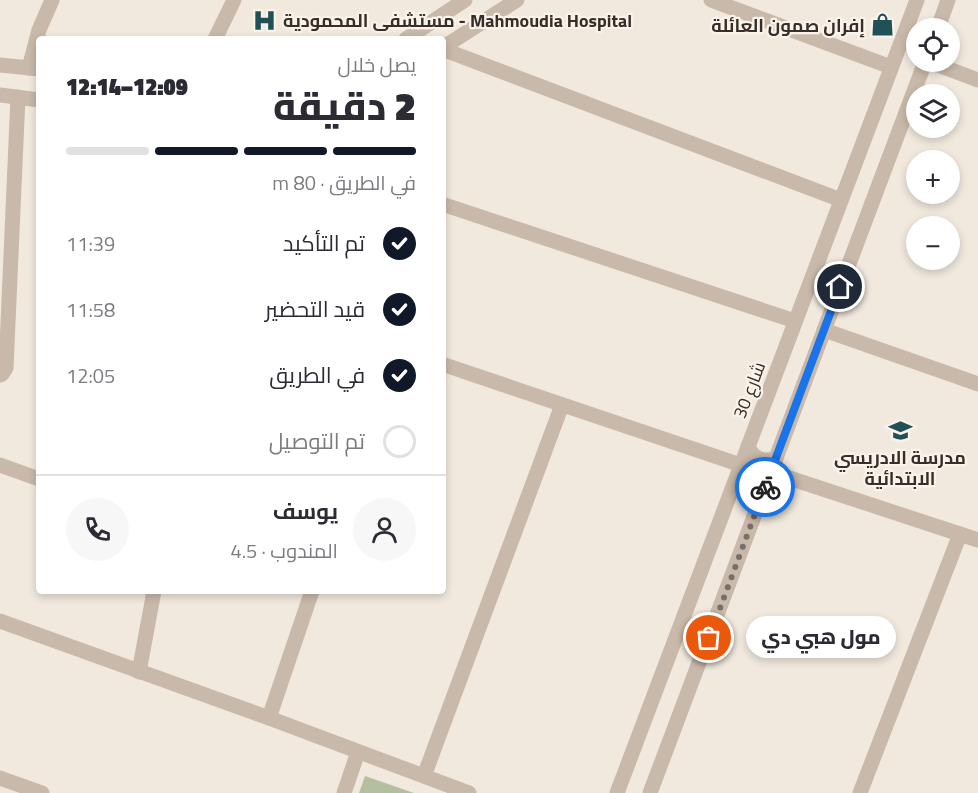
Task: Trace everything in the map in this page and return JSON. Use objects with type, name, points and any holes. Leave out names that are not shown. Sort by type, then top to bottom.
[{"type":"street","points":[[38,36],[52,0]]},
{"type":"street","points":[[216,36],[234,0]]},
{"type":"street","points":[[411,36],[465,0]]},
{"type":"street","points":[[446,45],[517,0]]},
{"type":"street","points":[[711,0],[891,67]]},
{"type":"street","name":"شارع 30","points":[[617,793],[917,0]]},
{"type":"street","points":[[942,18],[948,0]]},
{"type":"street","points":[[446,50],[841,200]]},
{"type":"street","points":[[0,65],[34,68],[36,53]]},
{"type":"street","points":[[650,793],[824,330],[924,72]]},
{"type":"street","points":[[956,72],[978,80]]},
{"type":"street","points":[[0,95],[36,100]]},
{"type":"street","points":[[0,375],[6,368],[18,97]]},
{"type":"street","points":[[446,205],[795,321]]},
{"type":"street","points":[[824,330],[978,384]]},
{"type":"street","points":[[446,365],[739,469],[759,480],[771,472]]},
{"type":"street","points":[[424,776],[562,405]]},
{"type":"street","points":[[748,446],[753,455],[762,460],[772,460],[771,472]]},
{"type":"street","points":[[0,465],[36,478]]},
{"type":"street","points":[[771,472],[978,540]]},
{"type":"street","points":[[860,793],[960,534]]},
{"type":"street","points":[[139,672],[153,594]]},
{"type":"street","points":[[269,718],[311,594]]},
{"type":"street","points":[[0,621],[469,793]]},
{"type":"street","points":[[344,793],[358,752]]},
{"type":"street","points":[[0,778],[23,790],[42,793]]},
{"type":"green space","points":[[365,776],[414,793],[359,793]]},
{"type":"way so far","points":[[709,638],[765,487]]},
{"type":"place","name":"مستشفى المحمودية - Mahmoudia Hospital","points":[[265,20]]},
{"type":"place","name":"إفران صمون العائلة","points":[[883,25]]},
{"type":"place","name":"مدرسة الادريسي الابتدائية","points":[[900,431]]},
{"type":"place","name":"مول هبي دي","points":[[709,638]]},
{"type":"route","points":[[765,487],[840,287]]}]
